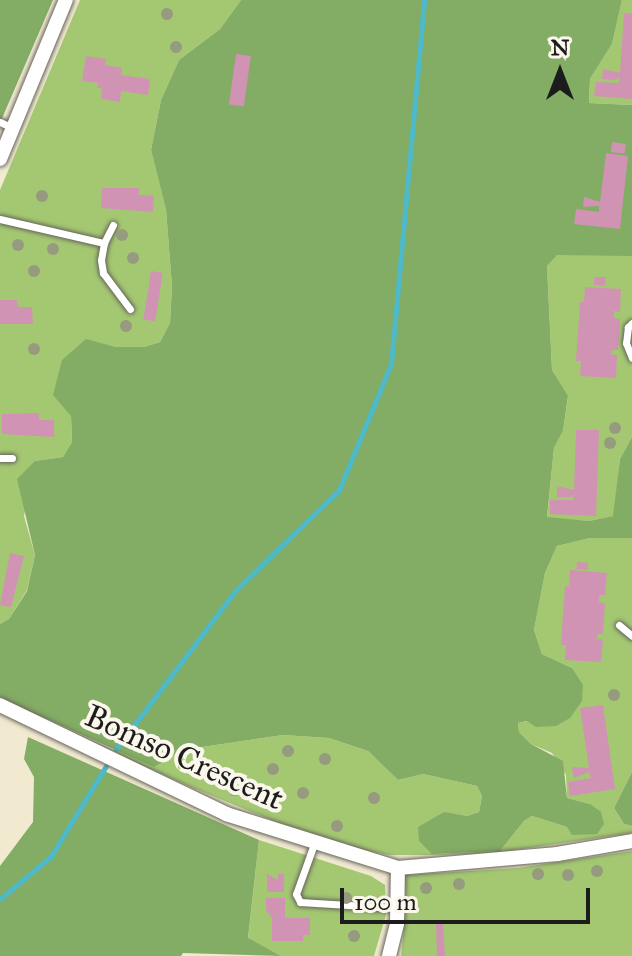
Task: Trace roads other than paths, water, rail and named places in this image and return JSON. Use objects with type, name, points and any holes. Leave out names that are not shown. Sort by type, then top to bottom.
[{"type":"street","points":[[0,159],[7,125],[66,0]]},
{"type":"street","name":"Bomso Crescent","points":[[0,705],[226,814],[398,868],[557,854],[632,841]]},
{"type":"street","points":[[389,956],[397,908],[398,868]]},
{"type":"lane","points":[[0,219],[104,243]]},
{"type":"lane","points":[[113,225],[104,243],[103,273],[113,292],[130,309]]},
{"type":"lane","points":[[632,323],[628,327],[626,343],[632,358]]},
{"type":"lane","points":[[0,458],[12,458]]},
{"type":"lane","points":[[619,625],[632,636]]},
{"type":"lane","points":[[314,844],[296,894],[300,902],[397,908]]},
{"type":"waterway","points":[[116,749],[235,591],[339,490],[391,364],[424,0]]},
{"type":"waterway","points":[[0,899],[51,856],[106,766]]}]
